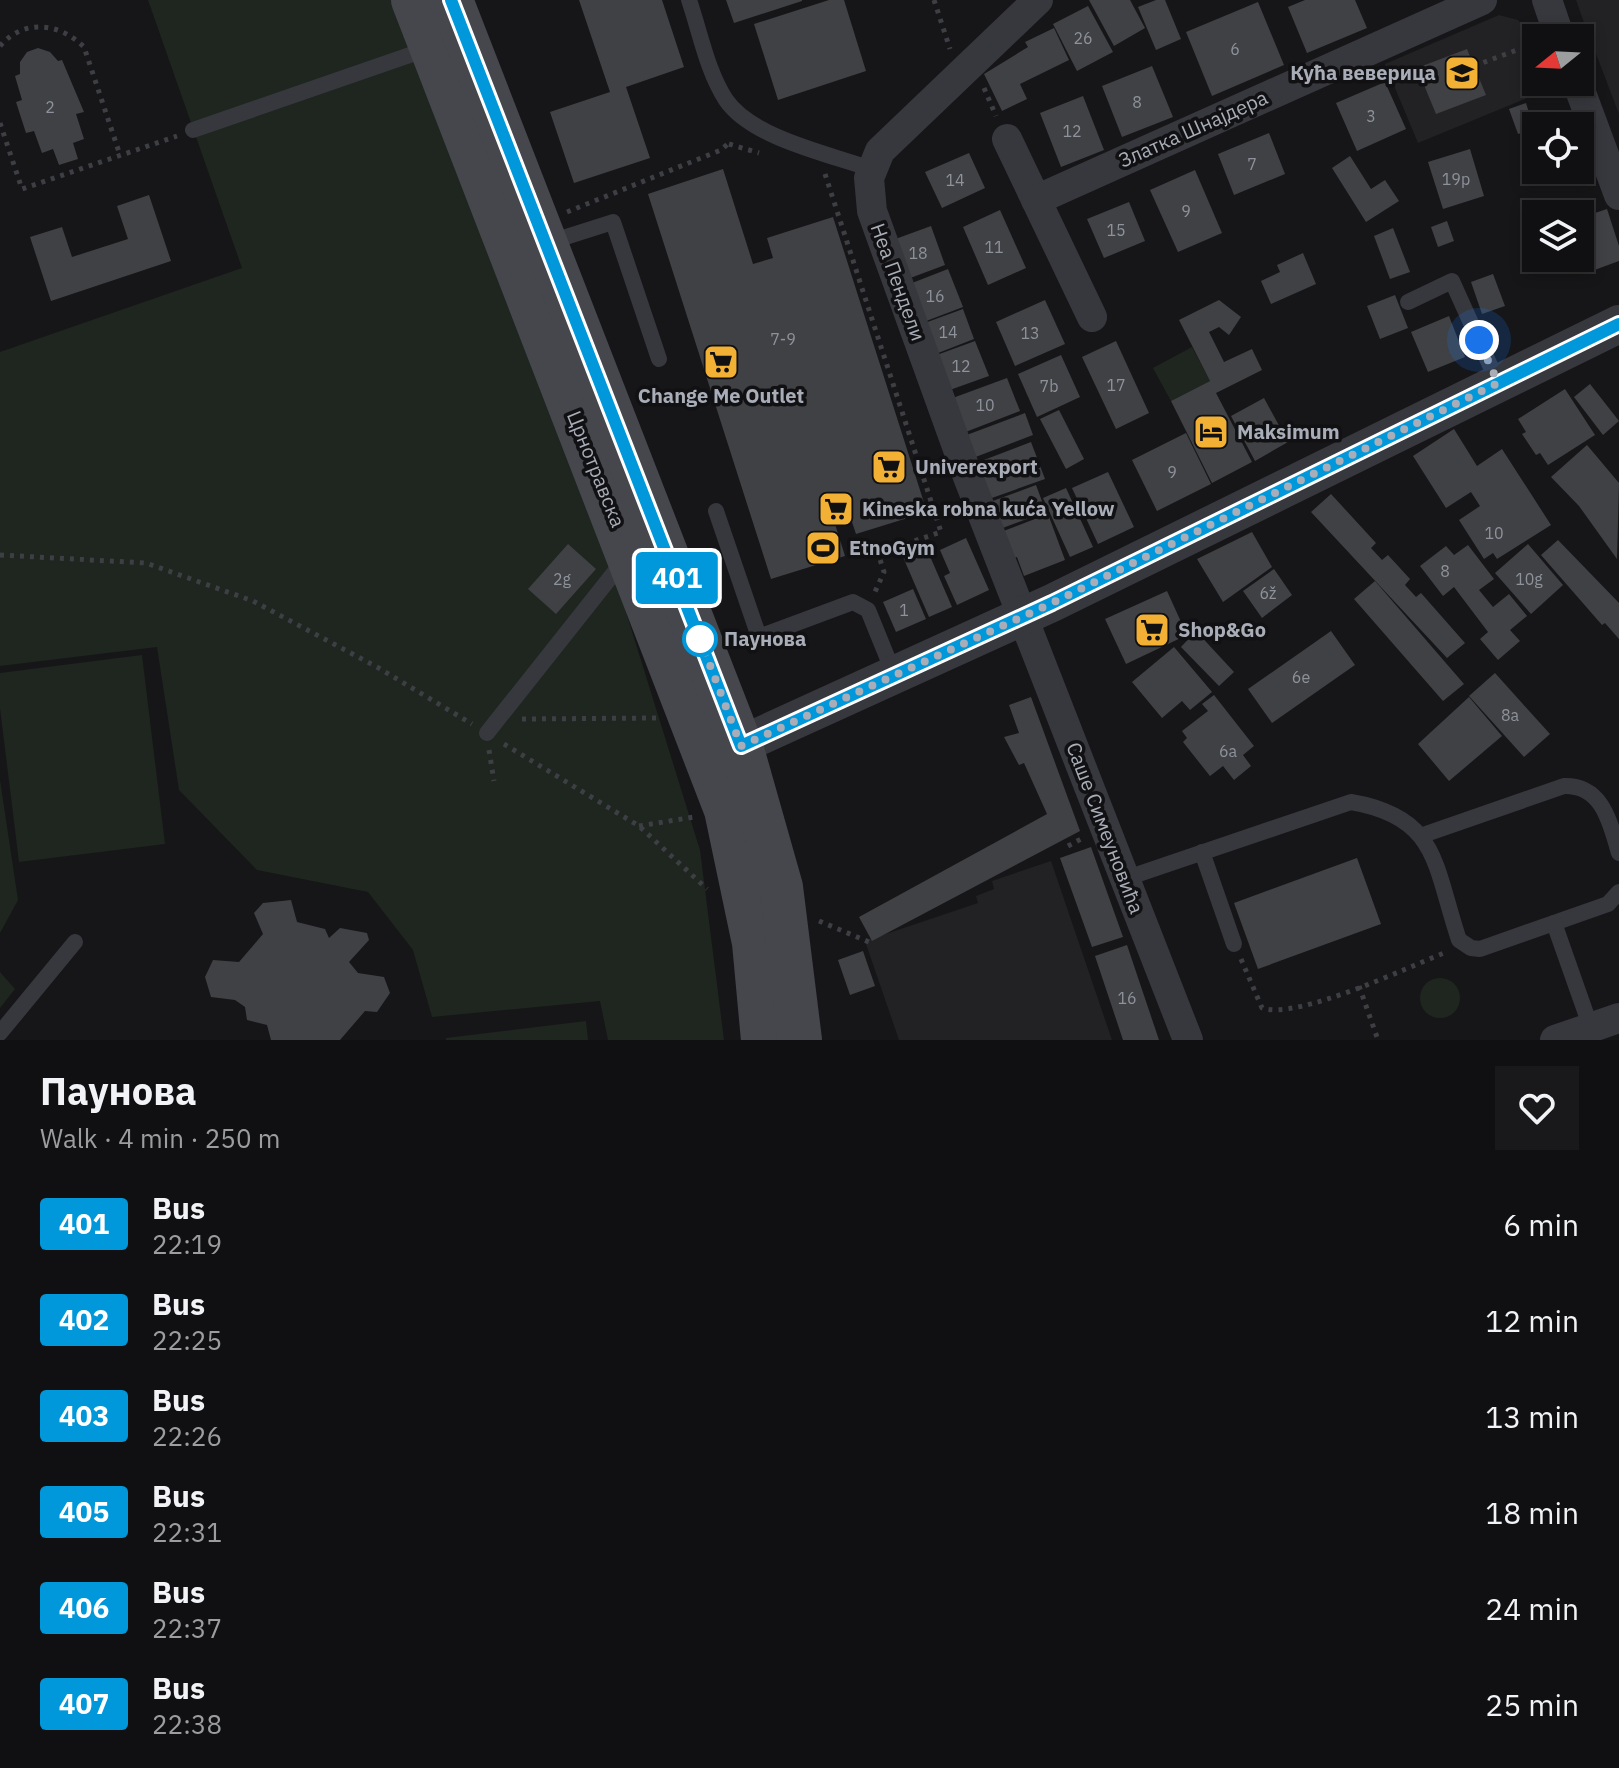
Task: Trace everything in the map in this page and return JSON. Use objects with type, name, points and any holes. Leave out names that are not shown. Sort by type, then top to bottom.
[{"type":"main road","name":"Црнотравска","points":[[413,0],[632,559],[724,753],[765,818],[781,887],[800,1040]]},
{"type":"main road","name":"Црнотравска","points":[[451,0],[555,229],[724,753],[726,810],[745,890],[763,1040]]},
{"type":"street","points":[[871,169],[893,135],[1038,0]]},
{"type":"street","name":"Златка Шнајдера","points":[[1036,200],[1482,0]]},
{"type":"street","points":[[1547,0],[1555,24]]},
{"type":"street","points":[[1582,96],[1619,195]]},
{"type":"street","points":[[1007,139],[1092,317]]},
{"type":"street","name":"Неа Пендели","points":[[871,169],[869,178],[877,227],[1023,616]]},
{"type":"street","points":[[724,753],[1023,616],[1619,324]]},
{"type":"street","name":"Саше Симеуновића","points":[[1023,616],[1188,1040]]},
{"type":"lane","points":[[689,0],[718,83],[734,110],[774,135],[871,169]]},
{"type":"lane","points":[[193,130],[431,48]]},
{"type":"lane","points":[[555,229],[613,222],[659,359]]},
{"type":"lane","points":[[1408,302],[1452,281],[1498,383]]},
{"type":"lane","points":[[716,511],[759,637],[853,602],[868,610],[895,676]]},
{"type":"lane","points":[[487,733],[621,564],[632,559]]},
{"type":"lane","points":[[1423,835],[1564,786],[1577,786],[1597,797],[1604,807],[1619,853]]},
{"type":"lane","points":[[1124,879],[1351,802],[1383,807],[1407,820],[1423,835],[1459,940],[1465,946],[1480,949],[1608,904],[1619,892]]},
{"type":"lane","points":[[1202,852],[1234,944]]},
{"type":"lane","points":[[1554,923],[1581,1032]]},
{"type":"lane","points":[[0,1033],[75,942]]},
{"type":"path","points":[[934,0],[966,70],[1007,139]]},
{"type":"path","points":[[0,46],[28,28],[52,27],[71,34],[84,47],[120,155]]},
{"type":"path","points":[[1474,66],[1522,47]]},
{"type":"path","points":[[555,229],[729,144],[744,116]]},
{"type":"path","points":[[0,123],[22,189],[193,130]]},
{"type":"path","points":[[729,144],[770,156]]},
{"type":"path","points":[[810,168],[824,172],[941,532],[878,553],[884,572],[868,610]]},
{"type":"path","points":[[0,555],[146,563],[253,601],[377,667],[639,826],[708,890]]},
{"type":"path","points":[[499,719],[662,718]]},
{"type":"path","points":[[487,733],[494,781]]},
{"type":"path","points":[[639,826],[706,815]]},
{"type":"path","points":[[1068,846],[1083,839]]},
{"type":"path","points":[[816,920],[869,942]]},
{"type":"path","points":[[1234,944],[1262,1008],[1274,1012],[1310,1004],[1465,946]]},
{"type":"path","points":[[1359,986],[1378,1040]]},
{"type":"shaded area","points":[[148,0],[392,0],[621,596],[700,850],[724,1040],[608,1040],[600,1001],[432,1017],[413,950],[368,892],[257,870],[179,790],[157,647],[0,666],[0,352],[242,268]]},
{"type":"shaded area","points":[[1576,0],[1619,0],[1619,114],[1594,48],[1594,24],[1585,24]]},
{"type":"shaded area","name":"Кућа веверица","points":[[1499,15],[1518,20],[1522,25],[1522,96],[1532,96],[1418,143],[1385,64]]},
{"type":"shaded area","points":[[1192,347],[1210,381],[1171,401],[1153,368]]},
{"type":"shaded area","points":[[142,655],[165,844],[19,862],[0,708],[0,673]]},
{"type":"shaded area","points":[[0,780],[18,900],[0,933]]},
{"type":"shaded area","points":[[1051,861],[1112,1040],[899,1040],[865,941],[978,903],[976,896],[994,889],[992,881]]},
{"type":"shaded area","points":[[0,972],[15,989],[0,1008]]},
{"type":"shaded area","points":[[1440,978],[1454,984],[1460,998],[1454,1012],[1440,1018],[1426,1012],[1420,998],[1426,984]]},
{"type":"shaded area","points":[[586,1021],[588,1040],[446,1040],[446,1038]]},
{"type":"building","points":[[579,0],[662,0],[684,67],[626,87],[650,158],[574,183],[550,112],[610,92]]},
{"type":"building","points":[[726,0],[802,0],[802,1],[734,23]]},
{"type":"building","points":[[829,0],[844,0],[866,71],[778,100],[754,24]]},
{"type":"building","points":[[1089,0],[1130,0],[1145,28],[1114,46]]},
{"type":"building","points":[[1165,0],[1181,39],[1156,50],[1138,7]]},
{"type":"building","points":[[1305,0],[1355,0],[1367,28],[1307,53],[1288,7]]},
{"type":"building","points":[[1258,2],[1284,65],[1212,96],[1186,32]]},
{"type":"building","points":[[1088,6],[1113,52],[1077,71],[1053,24]]},
{"type":"building","points":[[1054,28],[1069,60],[1020,84],[1027,99],[1002,111],[984,74],[1028,47],[1025,42]]},
{"type":"building","points":[[38,48],[50,52],[58,61],[62,60],[84,112],[76,114],[84,139],[73,143],[78,159],[59,165],[53,149],[42,153],[34,131],[26,133],[16,102],[22,100],[15,76],[20,74],[20,62],[27,52]]},
{"type":"building","points":[[1467,49],[1486,95],[1436,114],[1417,68]]},
{"type":"building","points":[[1152,66],[1173,117],[1122,137],[1102,86]]},
{"type":"building","points":[[1385,82],[1406,129],[1357,151],[1336,103]]},
{"type":"building","points":[[1083,96],[1104,150],[1061,167],[1040,113]]},
{"type":"building","points":[[1526,103],[1529,112],[1522,112],[1522,133],[1518,134],[1509,109]]},
{"type":"building","points":[[1269,133],[1285,174],[1234,195],[1218,154]]},
{"type":"building","points":[[1470,149],[1484,196],[1443,209],[1428,162]]},
{"type":"building","points":[[969,153],[985,188],[942,208],[925,172]]},
{"type":"building","points":[[1350,156],[1371,189],[1385,180],[1399,201],[1366,222],[1332,168]]},
{"type":"building","points":[[723,169],[753,264],[773,258],[767,238],[833,217],[927,512],[856,534],[851,519],[835,524],[845,556],[771,579],[648,194]]},
{"type":"building","points":[[1195,170],[1222,233],[1178,252],[1150,190]]},
{"type":"building","points":[[149,195],[171,261],[51,301],[30,237],[62,227],[72,257],[128,239],[117,206]]},
{"type":"building","points":[[1129,202],[1145,241],[1104,258],[1087,219]]},
{"type":"building","points":[[1607,209],[1619,246],[1619,261],[1594,270],[1594,213]]},
{"type":"building","points":[[1000,210],[1026,268],[988,285],[963,227]]},
{"type":"building","points":[[1447,221],[1454,241],[1438,247],[1431,227]]},
{"type":"building","points":[[931,226],[945,265],[905,280],[890,241]]},
{"type":"building","points":[[1393,228],[1410,272],[1390,279],[1374,236]]},
{"type":"building","points":[[1303,253],[1316,284],[1271,304],[1261,281],[1280,272],[1277,265]]},
{"type":"building","points":[[948,269],[963,307],[921,323],[907,285]]},
{"type":"building","points":[[1493,274],[1505,306],[1482,314],[1471,282]]},
{"type":"building","points":[[1395,295],[1408,328],[1380,339],[1367,306]]},
{"type":"building","points":[[1045,300],[1065,344],[1015,366],[996,322]]},
{"type":"building","points":[[1219,300],[1241,317],[1229,335],[1219,327],[1209,332],[1224,362],[1252,349],[1262,370],[1216,393],[1252,462],[1212,483],[1171,401],[1210,381],[1179,320]]},
{"type":"building","points":[[963,309],[974,339],[933,355],[922,324]]},
{"type":"building","points":[[1449,316],[1465,357],[1428,372],[1411,332]]},
{"type":"building","points":[[975,341],[989,376],[947,391],[934,356]]},
{"type":"building","points":[[1116,341],[1149,413],[1116,429],[1082,357]]},
{"type":"building","points":[[1061,355],[1080,397],[1037,417],[1018,374]]},
{"type":"building","points":[[1007,378],[1020,411],[963,433],[950,399]]},
{"type":"building","points":[[1590,384],[1619,421],[1603,435],[1574,397]]},
{"type":"building","points":[[1565,389],[1595,435],[1548,465],[1540,453],[1536,455],[1522,434],[1526,432],[1518,419]]},
{"type":"building","points":[[1264,398],[1288,442],[1255,461],[1231,416]]},
{"type":"building","points":[[1059,410],[1084,459],[1066,469],[1040,419]]},
{"type":"building","points":[[1025,413],[1033,435],[973,458],[964,436]]},
{"type":"building","points":[[1454,429],[1477,466],[1502,449],[1551,525],[1497,559],[1493,553],[1484,559],[1459,520],[1480,506],[1471,492],[1446,508],[1413,456]]},
{"type":"building","points":[[1186,433],[1211,484],[1157,511],[1132,460]]},
{"type":"building","points":[[1031,442],[1045,479],[989,499],[976,463]]},
{"type":"building","points":[[1587,445],[1619,483],[1617,559],[1579,506],[1551,477]]},
{"type":"building","points":[[1108,472],[1134,527],[1098,544],[1072,488]]},
{"type":"building","points":[[1036,485],[1046,512],[1000,529],[990,502]]},
{"type":"building","points":[[1066,488],[1093,547],[1070,557],[1043,498]]},
{"type":"building","points":[[1331,494],[1376,543],[1371,548],[1382,560],[1388,555],[1410,579],[1405,585],[1416,597],[1421,593],[1465,643],[1447,658],[1311,512]]},
{"type":"building","points":[[1048,514],[1065,560],[1024,576],[1017,557],[1011,559],[1001,532]]},
{"type":"building","points":[[1252,532],[1272,567],[1223,602],[1197,559]]},
{"type":"building","points":[[966,538],[989,590],[957,605],[944,576],[950,573],[940,550]]},
{"type":"building","points":[[1558,540],[1619,603],[1619,639],[1605,623],[1602,625],[1541,555]]},
{"type":"building","points":[[568,544],[596,569],[556,614],[528,589]]},
{"type":"building","points":[[1528,544],[1563,585],[1531,614],[1495,573]]},
{"type":"building","points":[[1468,545],[1494,579],[1479,590],[1493,607],[1509,594],[1527,616],[1510,630],[1520,641],[1498,660],[1480,639],[1488,632],[1454,587],[1443,596],[1420,566],[1446,546],[1454,555]]},
{"type":"building","points":[[926,547],[952,607],[929,617],[903,557]]},
{"type":"building","points":[[1274,569],[1292,595],[1262,618],[1243,591]]},
{"type":"building","points":[[1375,581],[1464,684],[1443,701],[1354,599]]},
{"type":"building","points":[[913,589],[926,619],[896,632],[883,602]]},
{"type":"building","points":[[1167,591],[1187,635],[1126,664],[1105,619]]},
{"type":"building","points":[[1196,631],[1234,672],[1219,686],[1181,647]]},
{"type":"building","points":[[1331,631],[1355,665],[1272,723],[1248,689]]},
{"type":"building","points":[[1174,647],[1212,692],[1190,710],[1182,701],[1162,718],[1132,682]]},
{"type":"building","points":[[1495,673],[1550,734],[1524,757],[1469,696]]},
{"type":"building","points":[[1214,695],[1254,746],[1243,755],[1251,766],[1234,780],[1223,766],[1210,776],[1183,742],[1187,738],[1182,731],[1208,711],[1202,704]]},
{"type":"building","points":[[1031,697],[1080,831],[872,941],[859,917],[1047,814],[1024,763],[1019,765],[1004,737],[1019,733],[1009,705]]},
{"type":"building","points":[[1469,697],[1502,736],[1449,781],[1418,744]]},
{"type":"building","points":[[1091,847],[1123,937],[1092,947],[1060,858]]},
{"type":"building","points":[[1357,858],[1381,924],[1258,969],[1234,903]]},
{"type":"building","points":[[291,900],[297,922],[325,929],[329,938],[340,928],[367,933],[369,940],[349,962],[358,973],[384,977],[390,993],[377,1012],[365,1011],[340,1040],[271,1040],[267,1025],[247,1020],[245,1007],[235,1000],[211,997],[205,977],[213,960],[239,962],[263,934],[254,913],[263,903]]},
{"type":"building","points":[[1127,945],[1159,1040],[1123,1040],[1095,956]]},
{"type":"building","points":[[863,951],[875,986],[850,995],[838,960]]},
{"type":"bus line","name":"401","points":[[451,0],[725,698],[741,746],[1052,603],[1619,324]]},
{"type":"place","name":"Кућа веверица","points":[[1462,73]]},
{"type":"place","name":"Change Me Outlet","points":[[721,362]]},
{"type":"place","name":"Maksimum","points":[[1211,432]]},
{"type":"place","name":"Univerexport","points":[[889,467]]},
{"type":"place","name":"Kineska robna kuća Yellow","points":[[836,509]]},
{"type":"place","name":"EtnoGym","points":[[823,548]]},
{"type":"place","name":"Shop&Go","points":[[1152,630]]},
{"type":"place","name":"Паунова","points":[[700,639]]},
{"type":"route","points":[[700,639],[741,746],[1052,603],[1498,383],[1479,340]]}]
